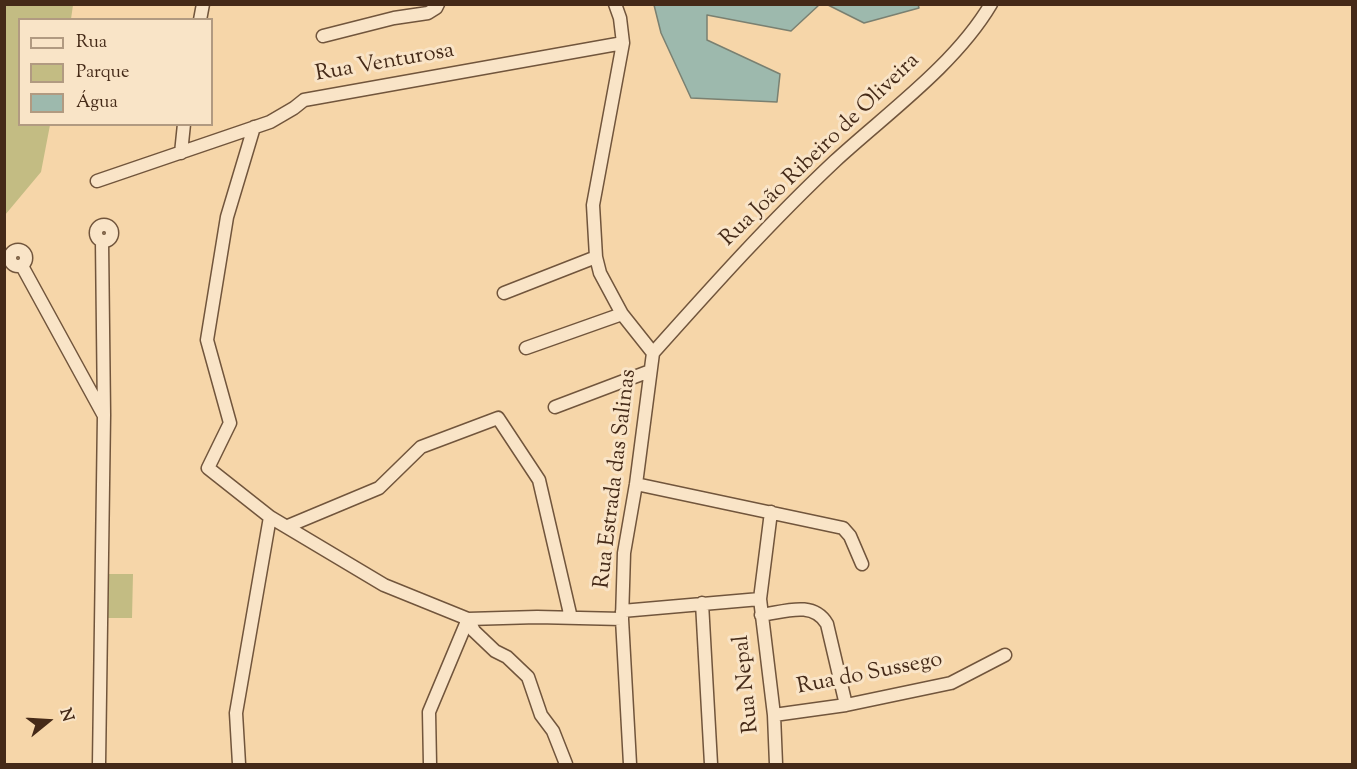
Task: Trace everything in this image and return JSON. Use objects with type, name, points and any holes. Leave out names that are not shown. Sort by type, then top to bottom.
[{"type":"street","points":[[323,36],[384,20],[428,13],[438,4]]},
{"type":"street","name":"Rua Estrada das Salinas","points":[[615,4],[620,18],[623,43],[593,205],[596,257],[603,278],[622,314],[653,353],[636,484],[624,553],[622,615],[630,765]]},
{"type":"street","name":"Rua João Ribeiro de Oliveira","points":[[653,353],[783,211],[938,69],[982,20],[991,4]]},
{"type":"street","name":"Rua Venturosa","points":[[97,181],[270,122],[304,100],[623,43]]},
{"type":"street","points":[[181,153],[184,126]]},
{"type":"street","points":[[254,128],[227,217],[207,340],[230,423],[208,468],[270,516],[384,585],[468,619],[622,615],[702,603],[760,599],[771,512]]},
{"type":"street","points":[[99,765],[104,415],[102,241]]},
{"type":"street","points":[[504,293],[596,257]]},
{"type":"street","points":[[22,266],[104,415]]},
{"type":"street","points":[[526,348],[622,314]]},
{"type":"street","points":[[555,407],[650,371]]},
{"type":"street","points":[[288,526],[379,488],[421,447],[498,418],[538,480],[571,618]]},
{"type":"street","points":[[636,484],[843,528],[850,536],[862,564]]},
{"type":"street","points":[[239,765],[236,713],[270,516]]},
{"type":"street","name":"Rua Nepal","points":[[760,599],[774,715],[776,765]]},
{"type":"street","points":[[702,603],[711,765]]},
{"type":"street","points":[[761,615],[807,609],[824,619],[846,705]]},
{"type":"street","points":[[430,765],[429,712],[468,619]]},
{"type":"street","points":[[468,619],[474,631],[528,677],[542,715],[553,731],[566,765]]},
{"type":"street","name":"Rua do Sussego","points":[[774,715],[846,705],[951,683],[1005,654]]},
{"type":"green space","points":[[5,4],[73,5],[71,18],[18,18],[18,126],[50,126],[41,172],[5,215]]},
{"type":"green space","points":[[108,574],[133,574],[132,618],[107,618]]},
{"type":"water","points":[[654,4],[819,5],[791,31],[707,15],[707,40],[780,74],[777,102],[691,98],[661,33]]},
{"type":"water","points":[[918,4],[919,8],[864,23],[828,5]]}]
